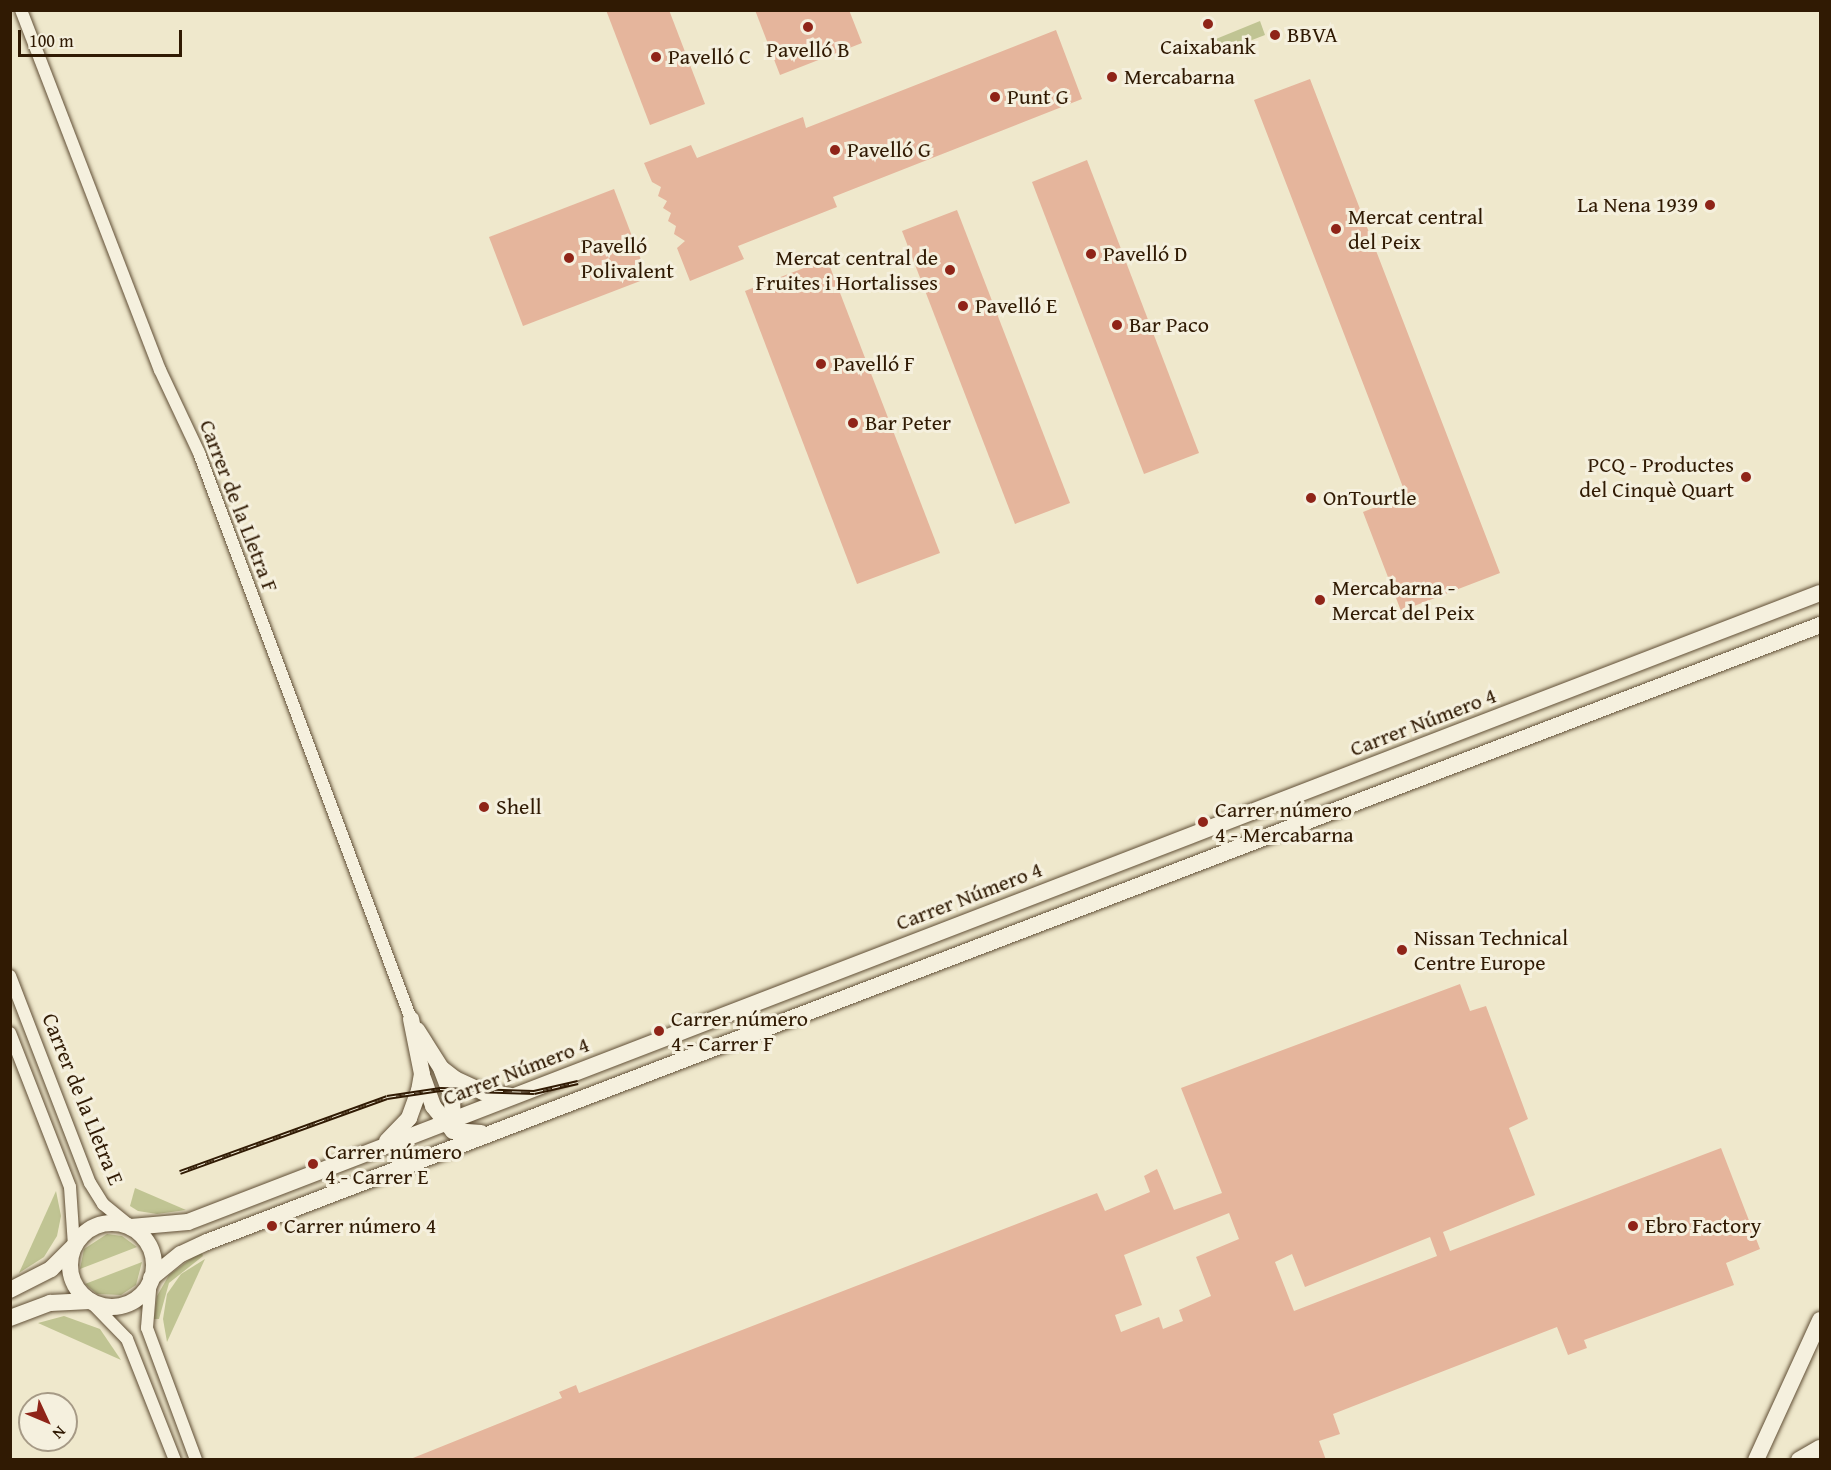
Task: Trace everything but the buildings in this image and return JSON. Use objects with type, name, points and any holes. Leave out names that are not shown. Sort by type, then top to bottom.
[{"type":"street","name":"Carrer de la Lletra F","points":[[21,10],[160,370],[199,453],[411,1019]]},
{"type":"street","name":"Carrer Número 4","points":[[131,1227],[188,1222],[380,1148],[450,1124],[515,1095],[1821,592]]},
{"type":"street","points":[[10,1318],[50,1303],[90,1301],[127,1304],[137,1298],[151,1278],[181,1254],[207,1242],[1821,625]]},
{"type":"street","name":"Carrer de la Lletra E","points":[[10,976],[90,1183],[103,1204],[131,1227]]},
{"type":"street","points":[[411,1019],[441,1068],[452,1097],[450,1124],[434,1155]]},
{"type":"street","points":[[411,1019],[429,1099],[450,1124],[494,1132]]},
{"type":"street","name":"Carrer de la Lletra E","points":[[10,1033],[70,1187],[74,1245]]},
{"type":"street","points":[[441,1068],[475,1090],[515,1095]]},
{"type":"street","points":[[380,1148],[409,1118],[422,1074]]},
{"type":"street","points":[[10,1290],[51,1269],[74,1245],[100,1224],[131,1227],[152,1252],[147,1328],[196,1460]]},
{"type":"street","points":[[74,1245],[72,1277],[90,1301],[127,1339],[174,1460]]},
{"type":"street","points":[[1756,1460],[1821,1320]]},
{"type":"street","points":[[1766,1460],[1788,1393]]},
{"type":"street","points":[[1799,1460],[1821,1448]]},
{"type":"green space","points":[[1260,21],[1265,35],[1216,54],[1211,41]]},
{"type":"green space","points":[[135,1188],[186,1210],[157,1214],[138,1211],[130,1206]]},
{"type":"green space","points":[[56,1191],[61,1216],[57,1236],[44,1257],[19,1273]]},
{"type":"green space","points":[[107,1234],[122,1236],[137,1247],[80,1269],[84,1249]]},
{"type":"green space","points":[[201,1251],[203,1256],[169,1283],[159,1319],[154,1319],[157,1296],[169,1275]]},
{"type":"green space","points":[[205,1259],[167,1342],[163,1319],[167,1294],[181,1274]]},
{"type":"green space","points":[[142,1262],[136,1285],[121,1295],[97,1294],[85,1284]]},
{"type":"green space","points":[[64,1316],[100,1329],[121,1360],[38,1323]]},
{"type":"railway","points":[[180,1172],[387,1097],[440,1089],[534,1092],[578,1082]]},
{"type":"place","name":"Caixabank","points":[[1208,24]]},
{"type":"place","name":"Pavelló B","points":[[808,27]]},
{"type":"place","name":"BBVA","points":[[1275,35]]},
{"type":"place","name":"Pavelló C","points":[[656,57]]},
{"type":"place","name":"Mercabarna","points":[[1112,77]]},
{"type":"place","name":"Punt G","points":[[995,97]]},
{"type":"place","name":"Pavelló G","points":[[835,150]]},
{"type":"place","name":"La Nena 1939","points":[[1710,205]]},
{"type":"place","name":"Mercat central del Peix","points":[[1336,229]]},
{"type":"place","name":"Pavelló D","points":[[1091,254]]},
{"type":"place","name":"Pavelló Polivalent","points":[[569,258]]},
{"type":"place","name":"Mercat central de Fruites i Hortalisses","points":[[950,270]]},
{"type":"place","name":"Pavelló E","points":[[963,306]]},
{"type":"place","name":"Bar Paco","points":[[1117,325]]},
{"type":"place","name":"Pavelló F","points":[[821,364]]},
{"type":"place","name":"Bar Peter","points":[[853,423]]},
{"type":"place","name":"PCQ - Productes del Cinquè Quart","points":[[1746,477]]},
{"type":"place","name":"OnTourtle","points":[[1311,498]]},
{"type":"place","name":"Mercabarna - Mercat del Peix","points":[[1320,600]]},
{"type":"place","name":"Shell","points":[[484,807]]},
{"type":"place","name":"Carrer número 4 - Mercabarna","points":[[1203,822]]},
{"type":"place","name":"Nissan Technical Centre Europe","points":[[1402,950]]},
{"type":"place","name":"Carrer número 4 - Carrer F","points":[[659,1031]]},
{"type":"place","name":"Carrer número 4 - Carrer E","points":[[313,1164]]},
{"type":"place","name":"Carrer número 4","points":[[272,1226]]},
{"type":"place","name":"Ebro Factory","points":[[1633,1226]]}]
